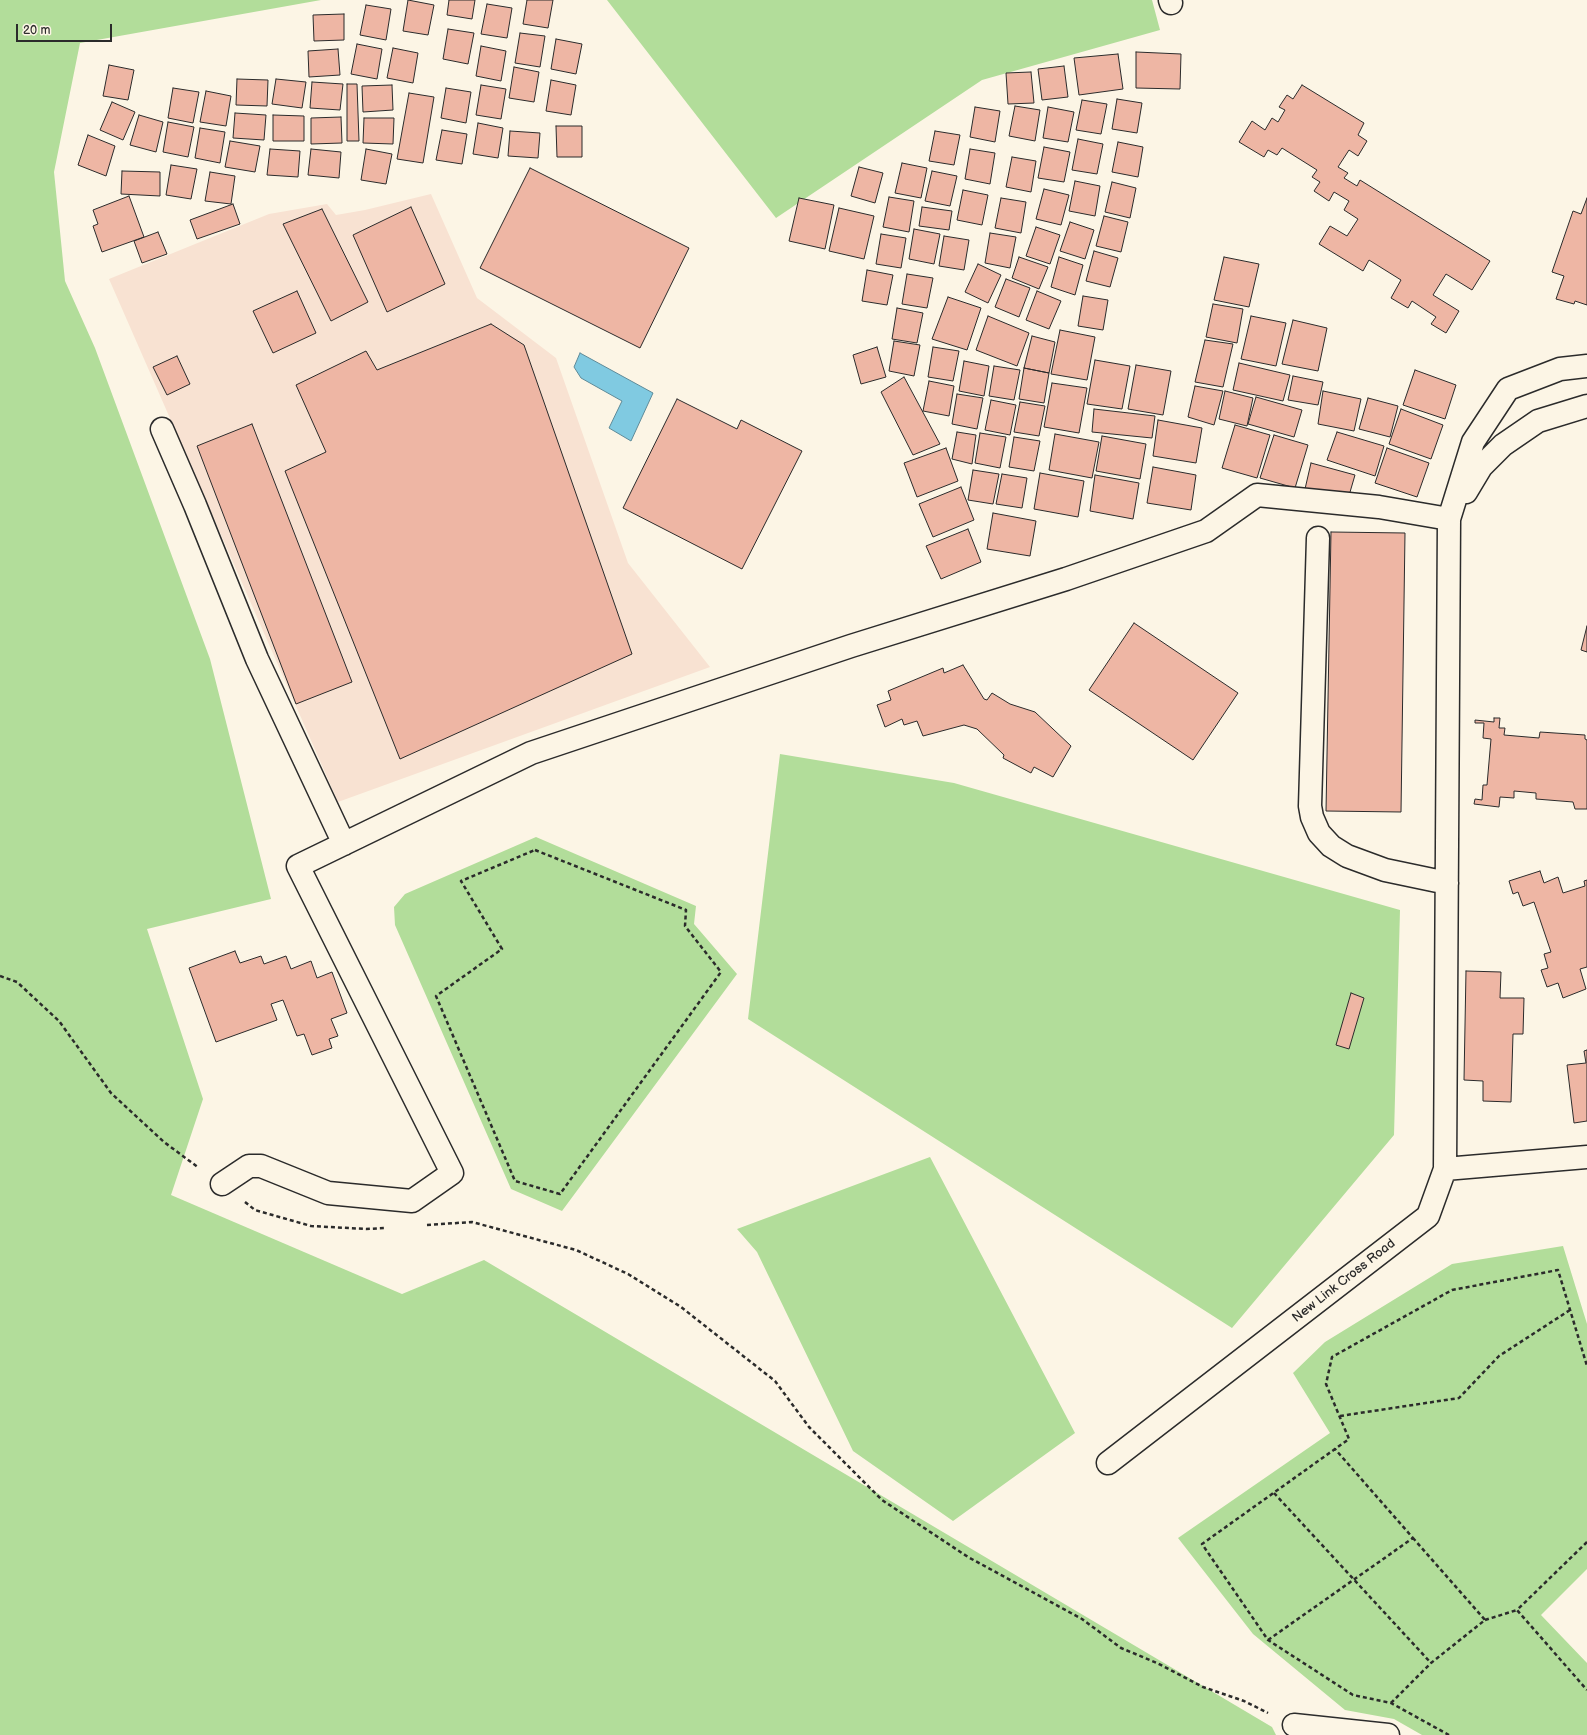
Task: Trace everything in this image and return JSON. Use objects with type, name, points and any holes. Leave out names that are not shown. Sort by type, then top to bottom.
[{"type":"street","points":[[1449,519],[1473,442],[1508,389],[1560,369],[1587,366]]},
{"type":"street","points":[[1449,519],[1481,467],[1503,445],[1538,421],[1587,406]]},
{"type":"street","points":[[162,429],[195,505],[257,660],[344,844]]},
{"type":"street","points":[[222,1184],[249,1166],[261,1166],[328,1193],[412,1201],[452,1173],[298,866],[531,753],[851,646],[1066,579],[1206,531],[1257,495],[1379,507],[1449,519]]},
{"type":"street","name":"New Link Cross Road","points":[[1108,1463],[1428,1216],[1445,1169],[1449,519]]},
{"type":"street","points":[[1318,538],[1310,806],[1312,817],[1319,833],[1331,846],[1347,856],[1385,870],[1447,883]]},
{"type":"street","points":[[851,646],[940,602]]},
{"type":"street","points":[[1445,1169],[1587,1157]]},
{"type":"street","points":[[1294,1725],[1388,1735]]},
{"type":"path","points":[[535,850],[686,910],[685,926],[721,972],[560,1194],[515,1181],[436,996],[502,949],[461,881],[535,850]]},
{"type":"path","points":[[0,976],[17,982],[59,1020],[111,1093],[164,1142],[255,1210],[311,1226],[366,1229],[389,1228]]},
{"type":"path","points":[[419,1226],[472,1222],[576,1250],[628,1274],[681,1307],[775,1381],[809,1427],[882,1500],[968,1558],[1082,1619],[1121,1648],[1157,1663],[1203,1687],[1244,1701],[1294,1725]]},
{"type":"path","points":[[1449,1735],[1391,1703],[1353,1695],[1268,1640],[1202,1544],[1349,1439],[1326,1384],[1332,1358],[1452,1290],[1558,1270],[1587,1366]]},
{"type":"path","points":[[1340,1416],[1459,1398],[1499,1356],[1570,1309]]},
{"type":"path","points":[[1335,1449],[1485,1620]]},
{"type":"path","points":[[1274,1493],[1431,1662]]},
{"type":"path","points":[[1268,1640],[1413,1538]]},
{"type":"path","points":[[1391,1703],[1431,1662],[1485,1620],[1517,1610],[1587,1542]]},
{"type":"path","points":[[1517,1610],[1587,1690]]},
{"type":"shaded area","points":[[431,194],[477,298],[556,358],[628,563],[710,667],[338,802],[109,279],[269,214],[327,204],[336,215],[365,210]]},
{"type":"green space","points":[[0,0],[321,0],[80,43],[54,172],[65,281],[95,348],[210,659],[271,899],[147,929],[203,1099],[171,1195],[402,1294],[484,1260],[1272,1727],[1276,1735],[0,1735]]},
{"type":"green space","points":[[607,0],[1152,0],[1160,30],[982,80],[776,218]]},
{"type":"green space","points":[[780,754],[954,783],[1400,910],[1394,1135],[1232,1328],[748,1019]]},
{"type":"green space","points":[[536,837],[696,906],[694,924],[737,974],[562,1211],[511,1189],[395,925],[394,907],[405,894]]},
{"type":"green space","points":[[930,1157],[1075,1433],[953,1521],[853,1451],[757,1252],[737,1229]]},
{"type":"green space","points":[[1563,1246],[1587,1324],[1587,1569],[1541,1615],[1587,1663],[1587,1735],[1422,1735],[1394,1719],[1345,1710],[1253,1634],[1178,1538],[1330,1433],[1293,1373],[1325,1342],[1452,1264]]},
{"type":"water","points":[[580,353],[653,393],[631,441],[609,428],[622,401],[581,378],[574,367]]},
{"type":"building","points":[[408,0],[434,5],[428,35],[403,31]]},
{"type":"building","points":[[449,0],[475,0],[472,19],[447,15]]},
{"type":"building","points":[[527,0],[553,0],[548,28],[523,24]]},
{"type":"building","points":[[487,4],[512,8],[507,38],[481,34]]},
{"type":"building","points":[[366,5],[391,9],[386,40],[360,35]]},
{"type":"building","points":[[344,14],[344,40],[314,41],[313,15]]},
{"type":"building","points":[[448,29],[474,33],[468,64],[443,59]]},
{"type":"building","points":[[520,33],[545,36],[540,67],[515,63]]},
{"type":"building","points":[[556,39],[582,44],[576,74],[551,69]]},
{"type":"building","points":[[357,44],[382,49],[377,79],[351,74]]},
{"type":"building","points":[[481,46],[506,51],[501,81],[476,76]]},
{"type":"building","points":[[393,48],[418,53],[413,83],[387,78]]},
{"type":"building","points":[[338,49],[340,75],[309,77],[308,51]]},
{"type":"building","points":[[1136,52],[1181,54],[1180,89],[1136,88]]},
{"type":"building","points":[[1118,54],[1123,89],[1079,95],[1074,58]]},
{"type":"building","points":[[109,65],[134,70],[128,100],[103,96]]},
{"type":"building","points":[[1064,66],[1068,97],[1042,100],[1038,69]]},
{"type":"building","points":[[514,67],[539,72],[534,102],[509,98]]},
{"type":"building","points":[[1031,72],[1034,103],[1008,104],[1006,73]]},
{"type":"building","points":[[237,79],[268,80],[267,106],[236,105]]},
{"type":"building","points":[[276,79],[306,82],[302,108],[272,104]]},
{"type":"building","points":[[551,80],[576,85],[571,115],[546,111]]},
{"type":"building","points":[[312,82],[343,84],[340,110],[310,108]]},
{"type":"building","points":[[347,84],[357,84],[359,141],[347,141]]},
{"type":"building","points":[[392,85],[393,110],[363,112],[362,86]]},
{"type":"building","points":[[481,85],[506,89],[501,119],[476,115]]},
{"type":"building","points":[[1302,85],[1364,123],[1358,135],[1367,141],[1358,156],[1349,150],[1338,167],[1348,173],[1344,178],[1357,186],[1360,180],[1490,261],[1472,290],[1446,274],[1433,295],[1459,311],[1446,333],[1431,324],[1436,317],[1412,301],[1408,308],[1391,298],[1401,280],[1369,260],[1363,271],[1319,244],[1330,226],[1347,236],[1358,219],[1344,210],[1349,201],[1334,192],[1329,201],[1314,191],[1320,182],[1312,177],[1317,170],[1282,148],[1277,155],[1268,150],[1264,157],[1239,142],[1252,121],[1265,130],[1272,118],[1278,122],[1285,110],[1279,107],[1287,95],[1293,99]]},
{"type":"building","points":[[173,88],[199,92],[193,123],[168,118]]},
{"type":"building","points":[[446,88],[471,92],[466,123],[441,118]]},
{"type":"building","points":[[206,91],[231,96],[226,126],[200,122]]},
{"type":"building","points":[[409,93],[434,97],[423,163],[397,159]]},
{"type":"building","points":[[1117,99],[1142,103],[1137,133],[1112,129]]},
{"type":"building","points":[[1082,100],[1107,104],[1101,134],[1076,130]]},
{"type":"building","points":[[112,102],[135,112],[123,140],[100,130]]},
{"type":"building","points":[[1015,106],[1040,110],[1035,141],[1009,136]]},
{"type":"building","points":[[975,107],[1000,111],[995,142],[970,137]]},
{"type":"building","points":[[1048,107],[1074,112],[1068,142],[1043,138]]},
{"type":"building","points":[[235,113],[266,115],[264,140],[233,138]]},
{"type":"building","points":[[139,115],[163,122],[156,152],[130,145]]},
{"type":"building","points":[[273,115],[304,116],[304,141],[273,141]]},
{"type":"building","points":[[341,117],[342,143],[311,144],[311,118]]},
{"type":"building","points":[[364,118],[394,118],[393,144],[363,143]]},
{"type":"building","points":[[168,122],[194,127],[188,157],[163,152]]},
{"type":"building","points":[[478,123],[503,128],[498,158],[473,154]]},
{"type":"building","points":[[556,126],[582,126],[582,157],[557,157]]},
{"type":"building","points":[[200,128],[225,132],[220,163],[195,158]]},
{"type":"building","points":[[442,130],[467,134],[462,164],[436,160]]},
{"type":"building","points":[[510,131],[540,133],[538,158],[508,156]]},
{"type":"building","points":[[935,131],[960,135],[954,165],[929,161]]},
{"type":"building","points":[[88,135],[115,146],[106,176],[78,165]]},
{"type":"building","points":[[1078,139],[1103,144],[1097,174],[1072,170]]},
{"type":"building","points":[[230,141],[260,146],[255,172],[225,167]]},
{"type":"building","points":[[1118,142],[1143,147],[1138,177],[1112,172]]},
{"type":"building","points":[[1044,147],[1070,152],[1064,182],[1038,178]]},
{"type":"building","points":[[270,149],[300,151],[298,177],[267,175]]},
{"type":"building","points":[[311,149],[341,152],[339,178],[308,175]]},
{"type":"building","points":[[366,149],[392,154],[386,184],[361,180]]},
{"type":"building","points":[[970,149],[995,153],[990,184],[965,179]]},
{"type":"building","points":[[1012,157],[1036,161],[1031,192],[1006,187]]},
{"type":"building","points":[[902,163],[927,168],[921,198],[895,193]]},
{"type":"building","points":[[171,165],[197,169],[191,199],[166,195]]},
{"type":"building","points":[[859,167],[883,173],[875,203],[851,196]]},
{"type":"building","points":[[530,168],[689,248],[640,348],[480,268]]},
{"type":"building","points":[[122,171],[160,172],[160,196],[121,194]]},
{"type":"building","points":[[932,171],[957,176],[950,206],[925,201]]},
{"type":"building","points":[[210,172],[235,176],[231,204],[205,201]]},
{"type":"building","points":[[1075,181],[1100,186],[1095,216],[1069,211]]},
{"type":"building","points":[[1112,182],[1136,188],[1130,218],[1105,212]]},
{"type":"building","points":[[1044,189],[1069,195],[1061,225],[1036,219]]},
{"type":"building","points":[[963,190],[988,195],[982,225],[957,220]]},
{"type":"building","points":[[129,196],[144,237],[102,252],[93,226],[98,224],[93,210]]},
{"type":"building","points":[[889,197],[914,201],[909,232],[883,227]]},
{"type":"building","points":[[799,198],[834,205],[825,249],[789,241]]},
{"type":"building","points":[[1001,198],[1026,202],[1021,233],[995,228]]},
{"type":"building","points":[[1587,198],[1587,305],[1575,301],[1574,304],[1556,299],[1564,276],[1552,272],[1573,211],[1581,214]]},
{"type":"building","points":[[233,204],[240,224],[197,239],[190,220]]},
{"type":"building","points":[[411,207],[445,284],[387,312],[353,235]]},
{"type":"building","points":[[922,207],[952,211],[949,230],[919,226]]},
{"type":"building","points":[[839,208],[874,216],[864,259],[829,251]]},
{"type":"building","points":[[322,209],[368,302],[331,321],[283,224]]},
{"type":"building","points":[[1104,216],[1128,222],[1121,252],[1096,246]]},
{"type":"building","points":[[1070,222],[1094,230],[1085,259],[1060,251]]},
{"type":"building","points":[[1036,227],[1060,235],[1050,264],[1026,256]]},
{"type":"building","points":[[914,229],[940,234],[934,264],[909,259]]},
{"type":"building","points":[[158,232],[167,254],[142,263],[134,241]]},
{"type":"building","points":[[990,233],[1016,237],[1010,268],[985,263]]},
{"type":"building","points":[[881,234],[906,238],[901,268],[876,264]]},
{"type":"building","points":[[944,236],[969,240],[964,270],[939,266]]},
{"type":"building","points":[[1094,251],[1118,258],[1110,287],[1086,281]]},
{"type":"building","points":[[1019,257],[1048,267],[1039,289],[1012,278]]},
{"type":"building","points":[[1059,257],[1083,265],[1075,295],[1051,287]]},
{"type":"building","points":[[1224,257],[1259,264],[1249,307],[1214,300]]},
{"type":"building","points":[[978,264],[1001,275],[988,303],[965,292]]},
{"type":"building","points":[[867,270],[893,275],[887,305],[862,301]]},
{"type":"building","points":[[907,274],[933,278],[927,308],[902,304]]},
{"type":"building","points":[[1006,279],[1030,288],[1019,317],[995,307]]},
{"type":"building","points":[[297,291],[316,333],[273,353],[253,311]]},
{"type":"building","points":[[1037,291],[1061,301],[1049,329],[1026,320]]},
{"type":"building","points":[[1083,296],[1108,300],[1103,330],[1078,326]]},
{"type":"building","points":[[948,297],[981,308],[967,350],[932,339]]},
{"type":"building","points":[[1213,304],[1243,309],[1237,343],[1206,337]]},
{"type":"building","points":[[897,308],[923,313],[917,343],[892,339]]},
{"type":"building","points":[[988,316],[1029,333],[1017,366],[976,350]]},
{"type":"building","points":[[1251,316],[1286,323],[1276,366],[1241,359]]},
{"type":"building","points":[[1293,320],[1327,328],[1318,371],[1282,364]]},
{"type":"building","points":[[491,324],[524,345],[632,654],[400,759],[285,471],[326,452],[296,385],[366,351],[377,370]]},
{"type":"building","points":[[1060,330],[1095,337],[1087,380],[1051,374]]},
{"type":"building","points":[[1032,336],[1055,342],[1049,373],[1024,368]]},
{"type":"building","points":[[1205,340],[1233,344],[1223,387],[1195,382]]},
{"type":"building","points":[[894,341],[920,345],[914,376],[889,371]]},
{"type":"building","points":[[877,347],[886,377],[861,384],[853,355]]},
{"type":"building","points":[[933,347],[959,351],[953,381],[928,377]]},
{"type":"building","points":[[177,356],[190,384],[167,395],[153,367]]},
{"type":"building","points":[[1095,360],[1130,366],[1122,409],[1087,404]]},
{"type":"building","points":[[964,361],[989,366],[984,396],[959,391]]},
{"type":"building","points":[[1239,363],[1290,375],[1283,401],[1233,390]]},
{"type":"building","points":[[1136,365],[1171,371],[1163,415],[1128,409]]},
{"type":"building","points":[[994,366],[1020,370],[1014,400],[989,396]]},
{"type":"building","points":[[1024,368],[1049,373],[1044,403],[1019,399]]},
{"type":"building","points":[[1415,370],[1456,385],[1445,419],[1403,405]]},
{"type":"building","points":[[1293,376],[1323,382],[1318,405],[1288,400]]},
{"type":"building","points":[[904,377],[940,444],[913,455],[881,392]]},
{"type":"building","points":[[929,381],[954,386],[949,416],[923,411]]},
{"type":"building","points":[[1052,383],[1087,388],[1079,433],[1044,427]]},
{"type":"building","points":[[1195,386],[1223,391],[1214,425],[1188,417]]},
{"type":"building","points":[[1225,391],[1253,398],[1247,426],[1219,419]]},
{"type":"building","points":[[1323,391],[1361,399],[1354,431],[1318,424]]},
{"type":"building","points":[[957,394],[983,398],[977,429],[952,424]]},
{"type":"building","points":[[1256,397],[1302,410],[1294,437],[1248,424]]},
{"type":"building","points":[[1368,398],[1398,406],[1390,437],[1359,429]]},
{"type":"building","points":[[677,399],[737,429],[741,420],[802,451],[742,569],[623,508]]},
{"type":"building","points":[[991,400],[1016,405],[1010,435],[985,430]]},
{"type":"building","points":[[1020,402],[1045,406],[1039,436],[1014,432]]},
{"type":"building","points":[[1094,409],[1155,416],[1152,438],[1092,432]]},
{"type":"building","points":[[1401,409],[1443,425],[1431,459],[1389,444]]},
{"type":"building","points":[[1158,420],[1202,428],[1196,463],[1153,456]]},
{"type":"building","points":[[252,424],[352,682],[296,704],[197,446]]},
{"type":"building","points":[[1235,425],[1270,435],[1257,478],[1222,468]]},
{"type":"building","points":[[957,432],[976,435],[972,464],[952,459]]},
{"type":"building","points":[[1337,432],[1384,446],[1375,476],[1327,460]]},
{"type":"building","points":[[980,433],[1006,437],[1000,468],[975,463]]},
{"type":"building","points":[[1055,434],[1099,442],[1092,478],[1049,470]]},
{"type":"building","points":[[1274,435],[1308,445],[1295,488],[1260,478]]},
{"type":"building","points":[[1102,436],[1146,444],[1140,479],[1096,471]]},
{"type":"building","points":[[1014,437],[1040,441],[1034,471],[1009,467]]},
{"type":"building","points":[[946,448],[958,481],[917,497],[904,463]]},
{"type":"building","points":[[1387,448],[1429,463],[1417,497],[1375,483]]},
{"type":"building","points":[[1311,463],[1355,475],[1348,499],[1305,489]]},
{"type":"building","points":[[1153,467],[1196,475],[1191,510],[1147,503]]},
{"type":"building","points":[[973,470],[999,474],[993,504],[968,500]]},
{"type":"building","points":[[1040,473],[1084,481],[1078,517],[1034,509]]},
{"type":"building","points":[[1002,474],[1027,478],[1022,508],[996,504]]},
{"type":"building","points":[[1095,475],[1139,483],[1133,519],[1090,511]]},
{"type":"building","points":[[961,487],[974,520],[933,537],[919,504]]},
{"type":"building","points":[[993,513],[1036,521],[1030,556],[987,549]]},
{"type":"building","points":[[968,529],[981,562],[941,579],[926,546]]},
{"type":"building","points":[[1331,532],[1405,533],[1401,812],[1326,811]]},
{"type":"building","points":[[1134,623],[1238,693],[1193,760],[1089,690]]},
{"type":"building","points":[[1587,626],[1587,652],[1581,650]]},
{"type":"building","points":[[963,665],[984,699],[987,700],[992,693],[1010,704],[1035,712],[1071,746],[1053,777],[1034,767],[1031,773],[1003,758],[1004,755],[977,729],[964,725],[923,736],[917,721],[904,725],[902,719],[885,727],[877,705],[891,700],[888,691],[943,668],[944,673]]},
{"type":"building","points":[[1494,718],[1500,718],[1499,728],[1505,728],[1504,735],[1539,738],[1540,732],[1585,735],[1585,739],[1587,740],[1587,809],[1575,809],[1573,802],[1536,799],[1536,793],[1514,791],[1514,798],[1500,797],[1499,807],[1474,804],[1475,799],[1482,800],[1483,785],[1487,785],[1491,739],[1483,738],[1484,723],[1475,723],[1475,720],[1494,722]]},
{"type":"building","points":[[1540,871],[1544,883],[1558,877],[1563,893],[1585,886],[1584,881],[1587,880],[1587,967],[1580,969],[1586,989],[1563,998],[1558,983],[1547,987],[1541,970],[1548,968],[1544,954],[1551,952],[1534,902],[1523,906],[1518,892],[1513,894],[1509,881]]},
{"type":"building","points":[[235,951],[240,963],[261,956],[264,964],[286,956],[291,969],[311,961],[317,978],[332,972],[347,1013],[331,1019],[338,1036],[329,1039],[332,1048],[312,1055],[304,1034],[297,1036],[283,1000],[271,1004],[277,1020],[216,1042],[189,968]]},
{"type":"building","points":[[1466,971],[1501,972],[1500,998],[1524,998],[1523,1034],[1513,1034],[1511,1102],[1483,1101],[1483,1081],[1464,1080]]},
{"type":"building","points":[[1351,993],[1364,998],[1349,1049],[1336,1045]]},
{"type":"building","points":[[1587,1050],[1587,1121],[1574,1123],[1567,1065],[1586,1063],[1584,1051]]}]
